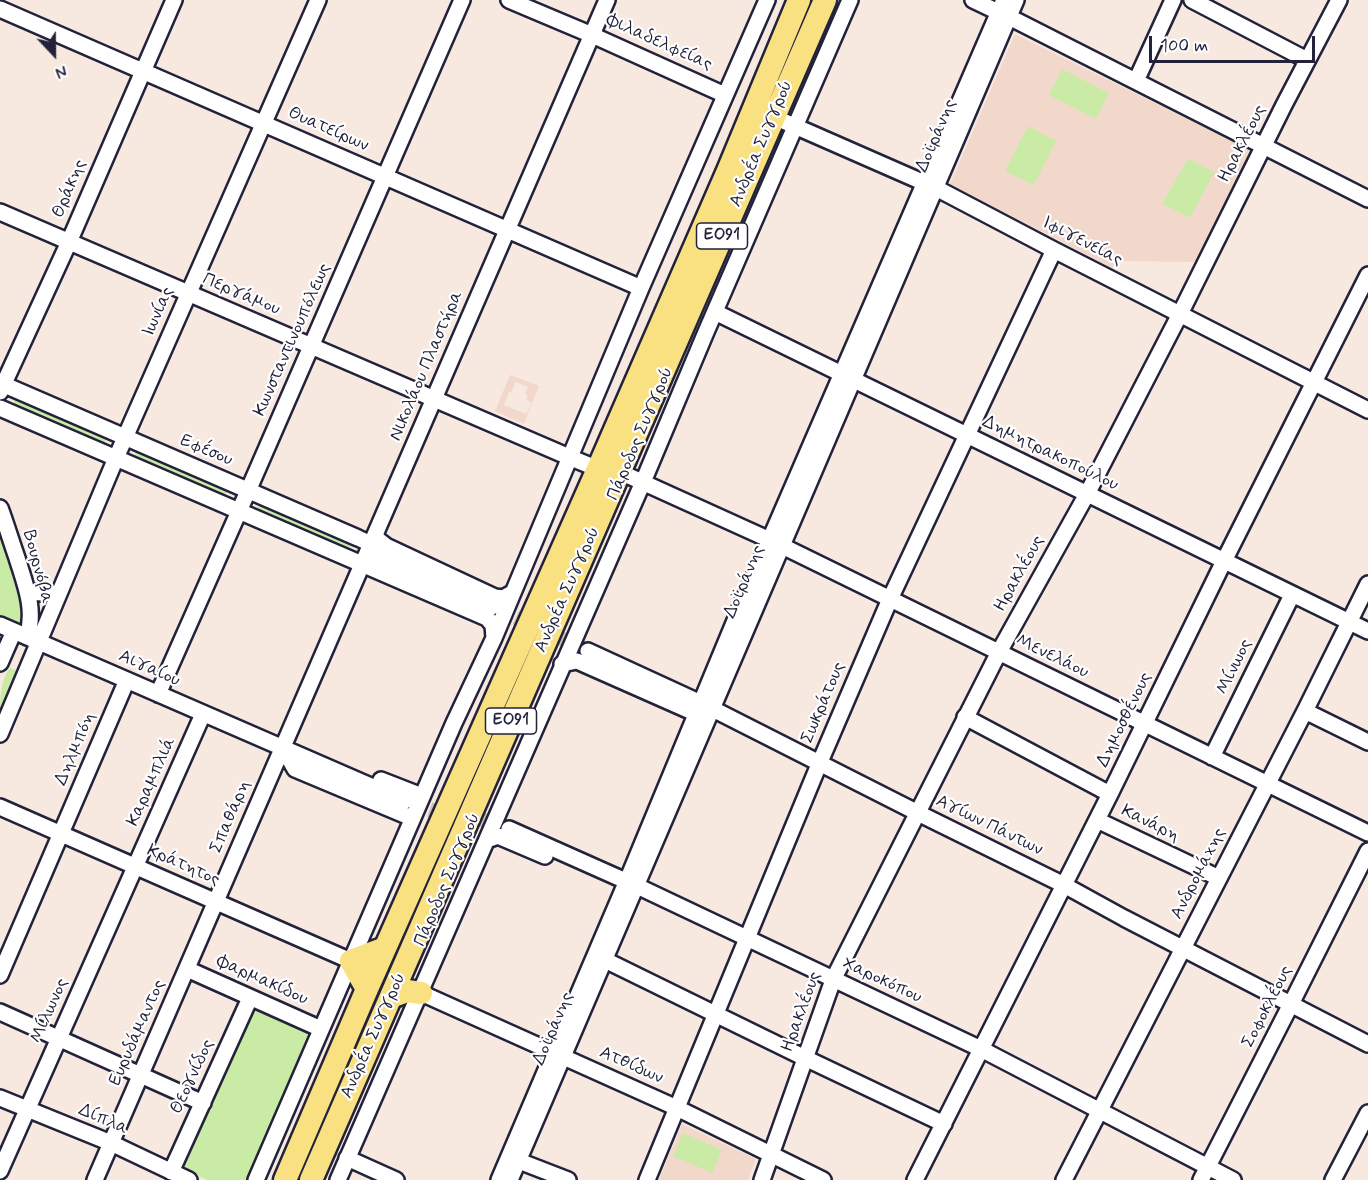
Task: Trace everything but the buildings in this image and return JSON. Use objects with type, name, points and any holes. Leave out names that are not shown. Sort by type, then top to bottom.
[{"type":"highway","name":"Ανδρέα Συγγρού","points":[[311,1180],[402,971],[609,470],[799,0]]},
{"type":"highway","name":"Ανδρέα Συγγρού","points":[[285,1180],[385,948],[774,117],[825,0]]},
{"type":"highway","points":[[367,989],[351,961],[385,948]]},
{"type":"highway","points":[[402,971],[409,985],[421,993]]},
{"type":"highway","points":[[391,997],[407,991],[421,993]]},
{"type":"street","name":"Θράκης","points":[[1,387],[69,242],[174,0]]},
{"type":"street","name":"Ιωνίας","points":[[20,634],[58,594],[318,0]]},
{"type":"street","name":"Κωνσταντινουπόλεως","points":[[158,694],[249,491],[462,0]]},
{"type":"street","name":"Φιλαδελφείας","points":[[509,0],[725,95]]},
{"type":"street","name":"Νικολάου Πλαστήρα","points":[[374,544],[434,399],[608,0]]},
{"type":"street","points":[[256,1180],[468,690],[494,638],[641,288],[767,0]]},
{"type":"street","name":"Πάροδος Συγγρού","points":[[338,1180],[643,482],[850,0]]},
{"type":"street","points":[[973,0],[1004,10],[1136,81],[1368,199]]},
{"type":"street","name":"Δοϊράνης","points":[[510,1180],[629,883],[707,707],[1004,10],[1016,0]]},
{"type":"street","points":[[1136,81],[1173,0]]},
{"type":"street","points":[[1192,0],[1307,60]]},
{"type":"street","name":"Ηρακλέους","points":[[762,1180],[833,980],[965,717],[1087,494],[1339,0]]},
{"type":"street","name":"Θυατείρων","points":[[0,9],[641,288]]},
{"type":"street","name":"Ιφιγενείας","points":[[774,117],[930,186],[1368,410]]},
{"type":"street","name":"Περγάμου","points":[[0,212],[569,457],[609,470]]},
{"type":"street","name":"Σωκράτους","points":[[648,1180],[715,1013],[890,599],[1054,250]]},
{"type":"street","name":"Δημοσθένους","points":[[915,1180],[1368,275]]},
{"type":"street","name":"Δημητρακοπούλου","points":[[715,312],[1368,632]]},
{"type":"street","name":"Εφέσου","points":[[1,387],[125,437],[374,544]]},
{"type":"street","points":[[0,408],[487,618],[493,625],[494,638]]},
{"type":"street","name":"Μενελάου","points":[[609,470],[643,482],[776,543],[1368,833]]},
{"type":"street","name":"Βουρνόβα","points":[[0,507],[31,607],[31,627],[20,634]]},
{"type":"street","points":[[412,818],[295,769],[283,748],[362,564],[377,539],[386,546],[495,597],[503,598],[512,593]]},
{"type":"street","points":[[374,544],[492,607]]},
{"type":"street","name":"Ανδρομάχης","points":[[1064,1180],[1368,584]]},
{"type":"street","points":[[28,592],[58,594]]},
{"type":"street","name":"Μίνωος","points":[[1212,757],[1292,595]]},
{"type":"street","points":[[0,663],[20,634]]},
{"type":"street","points":[[0,734],[20,634]]},
{"type":"street","name":"Αιγαίου","points":[[20,634],[405,801]]},
{"type":"street","name":"Αγίων Πάντων","points":[[575,636],[707,707]]},
{"type":"street","name":"Αγίων Πάντων","points":[[588,651],[820,762],[1064,885],[1368,1044]]},
{"type":"street","name":"Αγίων Πάντων","points":[[562,664],[577,661],[707,707]]},
{"type":"street","name":"Δηλμπόη","points":[[0,975],[127,680]]},
{"type":"street","points":[[1305,711],[1368,742]]},
{"type":"street","name":"Καραμπλιά","points":[[135,866],[203,714]]},
{"type":"street","points":[[965,717],[1110,794]]},
{"type":"street","name":"Αιγαίου","points":[[283,748],[309,749],[422,796]]},
{"type":"street","name":"Σπαθάρη","points":[[216,902],[283,748]]},
{"type":"street","name":"Κράτητος","points":[[0,807],[351,961]]},
{"type":"street","name":"Χαροκόπου","points":[[499,810],[509,820],[629,883]]},
{"type":"street","name":"Κανάρη","points":[[1097,820],[1219,878]]},
{"type":"street","name":"Χαροκόπου","points":[[510,829],[747,938],[981,1050],[1099,1112],[1204,1174],[1233,1180]]},
{"type":"street","name":"Χαροκόπου","points":[[487,840],[498,836],[629,883]]},
{"type":"street","name":"Σοφοκλέους","points":[[1204,1174],[1368,851]]},
{"type":"street","name":"Μίλωνος","points":[[0,1171],[135,866]]},
{"type":"street","name":"Δοϊράνης","points":[[499,1180],[605,960],[629,883]]},
{"type":"street","name":"Ευρυδάμαντος","points":[[95,1180],[216,902]]},
{"type":"street","points":[[605,960],[944,1124]]},
{"type":"street","name":"Φαρμακίδου","points":[[187,969],[321,1029]]},
{"type":"street","name":"Ατθίδων","points":[[421,993],[677,1108],[823,1180]]},
{"type":"street","name":"Θεογνίδος","points":[[171,1172],[250,998]]},
{"type":"street","points":[[0,1012],[203,1103]]},
{"type":"street","name":"Δίπλα","points":[[0,1098],[111,1143],[189,1180]]},
{"type":"street","points":[[1333,1180],[1368,1113]]},
{"type":"street","points":[[347,1158],[396,1180]]},
{"type":"street","points":[[519,1161],[567,1180]]},
{"type":"shaded area","points":[[1015,34],[1252,151],[1196,262],[1116,261],[1112,268],[950,184]]},
{"type":"shaded area","points":[[510,375],[539,386],[524,424],[495,411]],"holes":[[[516,382],[528,387],[525,394],[528,395],[526,400],[532,403],[526,414],[504,405]]]},
{"type":"shaded area","points":[[682,1124],[756,1159],[748,1180],[659,1180]]},
{"type":"green space","points":[[1062,69],[1109,93],[1096,119],[1049,95]]},
{"type":"green space","points":[[1028,126],[1056,141],[1034,185],[1005,171]]},
{"type":"green space","points":[[1188,159],[1214,172],[1190,218],[1162,204]]},
{"type":"green space","points":[[19,398],[105,436],[104,444],[16,408],[13,404],[15,399]]},
{"type":"green space","points":[[138,451],[225,489],[227,492],[224,497],[134,458]]},
{"type":"green space","points":[[262,505],[349,543],[350,546],[348,550],[257,511]]},
{"type":"green space","points":[[0,531],[23,615],[23,624],[16,627],[0,619]]},
{"type":"green space","points":[[10,668],[16,670],[18,677],[0,716],[2,684]]},
{"type":"green space","points":[[250,1006],[311,1033],[246,1180],[207,1180],[178,1167]]},
{"type":"green space","points":[[683,1133],[722,1150],[712,1173],[673,1156]]},
{"type":"tunnel","points":[[495,608],[588,651]]},
{"type":"tunnel","points":[[408,802],[434,811],[487,821],[506,828]]}]
